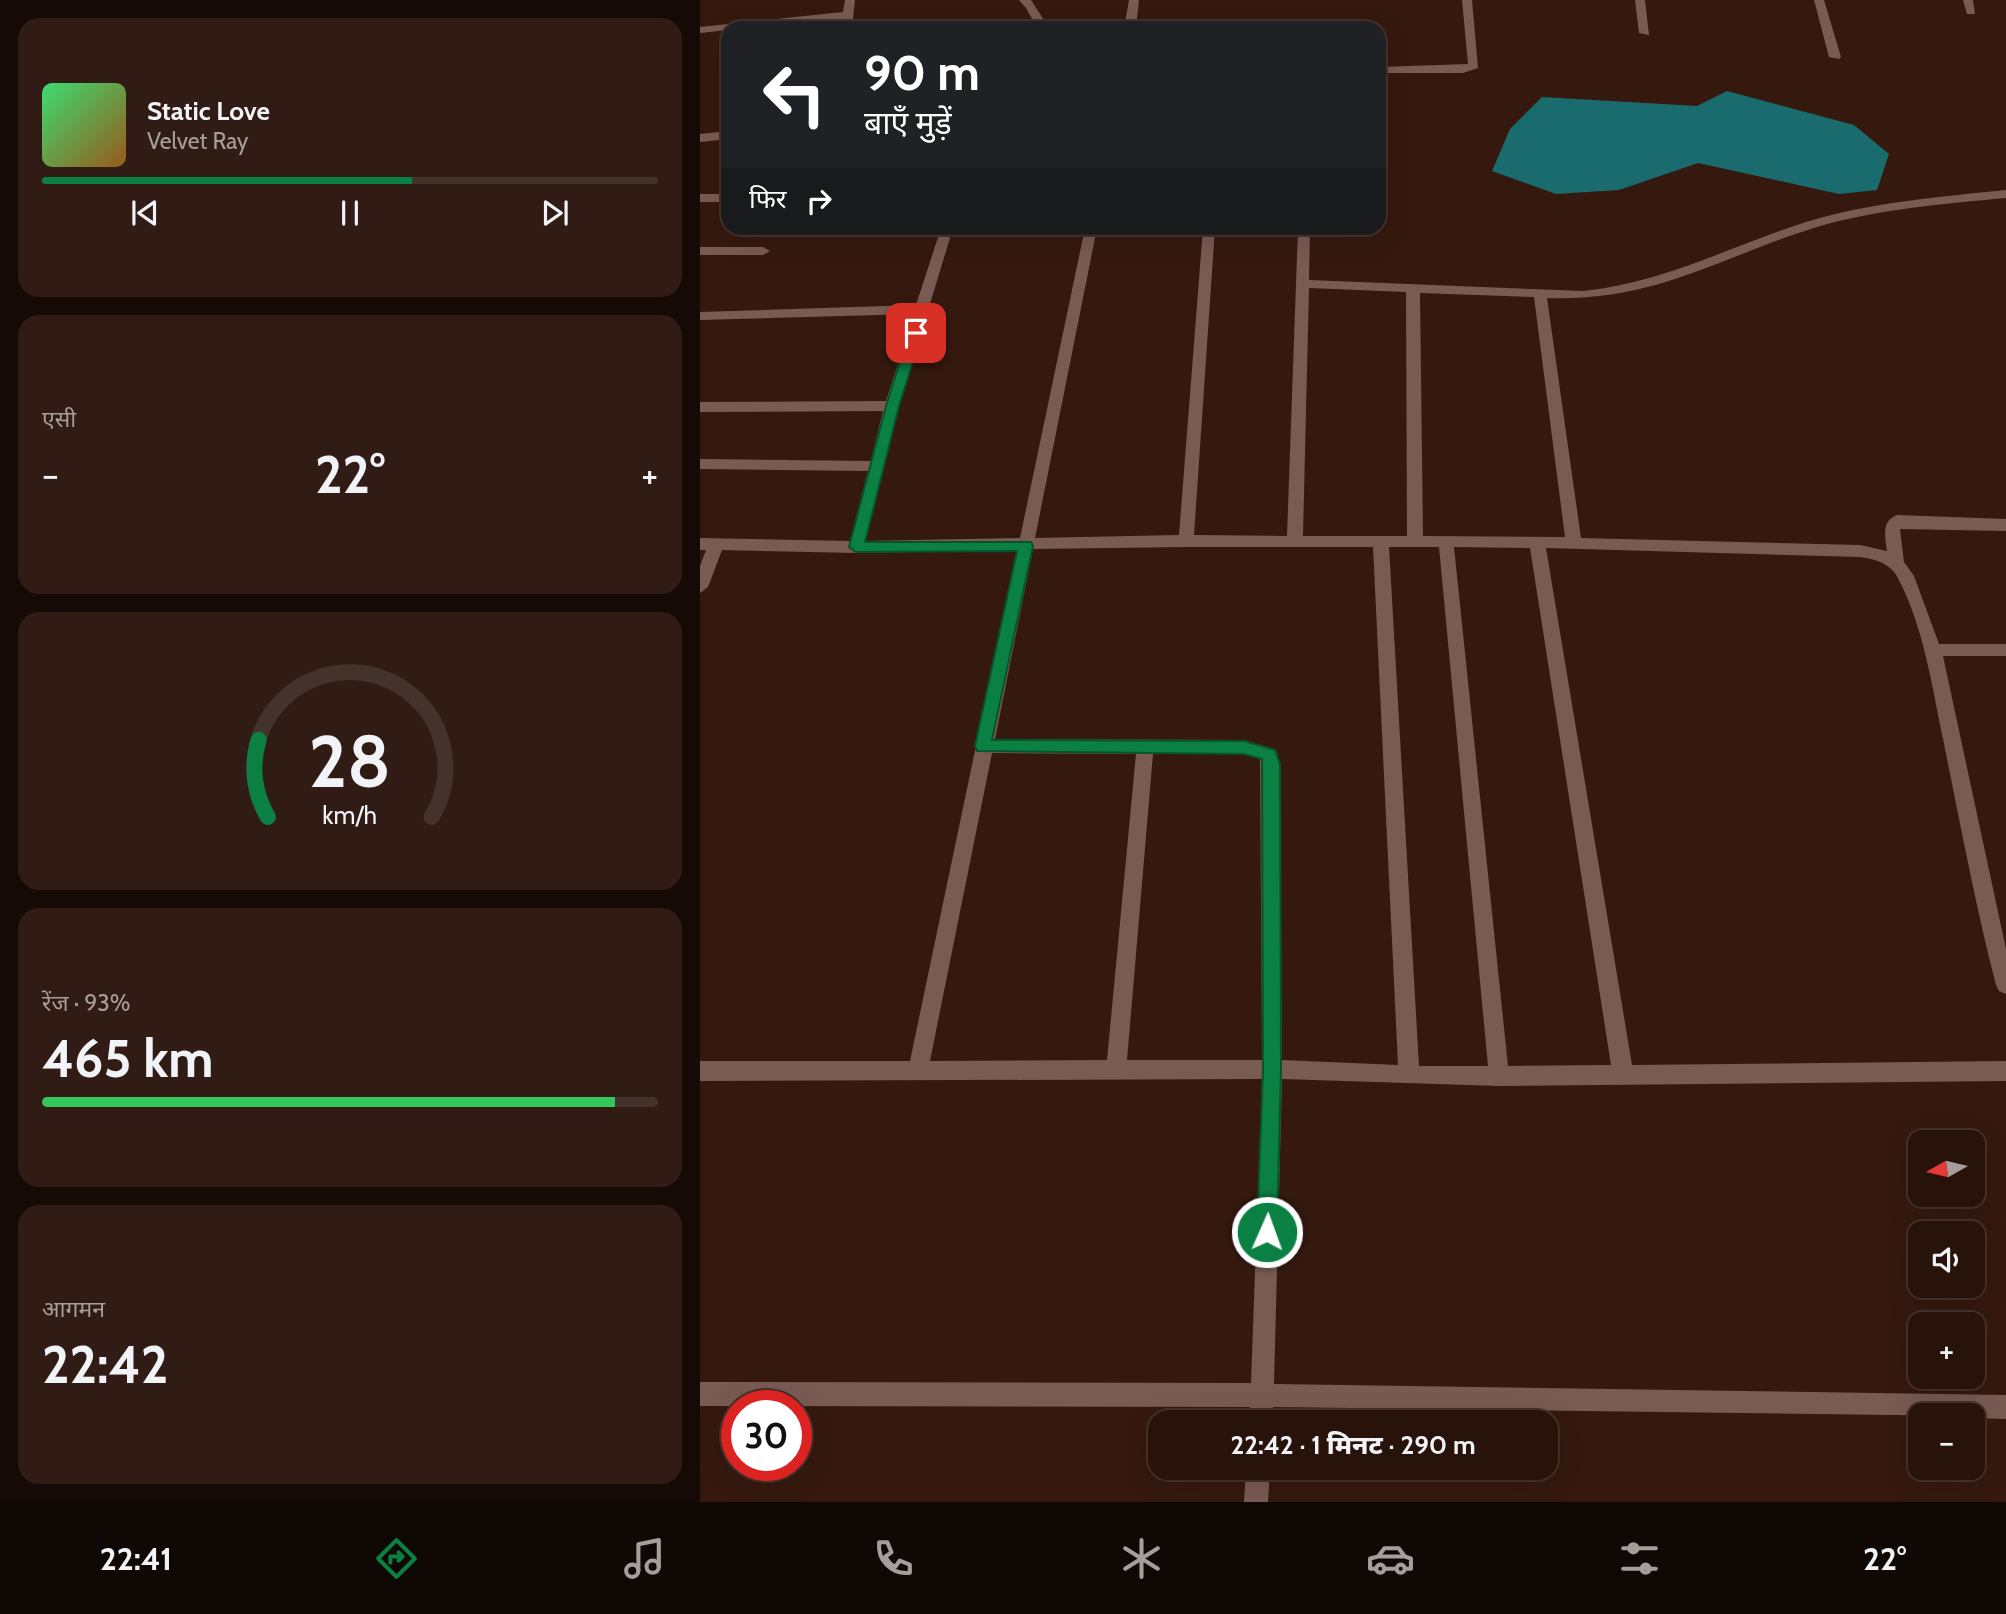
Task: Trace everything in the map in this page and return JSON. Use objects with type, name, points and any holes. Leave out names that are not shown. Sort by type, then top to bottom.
[{"type":"street","points":[[847,21],[849,0]]},
{"type":"street","points":[[1024,0],[1031,6],[1039,21]]},
{"type":"street","points":[[1131,21],[1134,0]]},
{"type":"street","points":[[1386,71],[1463,70],[1474,66],[1467,0]]},
{"type":"street","points":[[1640,0],[1645,33]]},
{"type":"street","points":[[1819,0],[1835,57]]},
{"type":"street","points":[[700,30],[721,29]]},
{"type":"street","points":[[700,138],[721,136]]},
{"type":"street","points":[[1303,284],[1540,293],[1615,293],[1695,271],[1777,236],[1843,217],[1952,199],[2006,194]]},
{"type":"street","points":[[700,198],[721,198]]},
{"type":"street","points":[[856,547],[892,406],[945,235]]},
{"type":"street","points":[[918,1072],[1090,235]]},
{"type":"street","points":[[1186,541],[1208,235]]},
{"type":"street","points":[[1295,541],[1304,235]]},
{"type":"street","points":[[700,251],[763,251]]},
{"type":"street","points":[[1413,288],[1415,542]]},
{"type":"street","points":[[1540,293],[1574,543]]},
{"type":"street","points":[[700,316],[923,309]]},
{"type":"street","points":[[700,407],[892,406]]},
{"type":"street","points":[[700,464],[877,466]]},
{"type":"street","points":[[1896,564],[1892,528],[1897,521],[2006,525]]},
{"type":"street","points":[[700,587],[708,544],[856,547],[1186,541],[1537,542],[1860,551],[1880,554],[1896,564],[1906,576],[1933,650],[1991,929],[2006,985]]},
{"type":"street","points":[[1381,542],[1409,1075]]},
{"type":"street","points":[[1446,542],[1499,1076]]},
{"type":"street","points":[[1537,542],[1623,1074]]},
{"type":"street","points":[[1933,650],[2006,650]]},
{"type":"street","points":[[983,746],[1244,747],[1269,754],[1272,764],[1272,1069],[1261,1410]]},
{"type":"street","points":[[1116,1070],[1144,747]]},
{"type":"street","points":[[700,1071],[1272,1069],[1499,1076],[2006,1071]]},
{"type":"street","points":[[700,1394],[1262,1395],[2006,1407]]},
{"type":"street","points":[[1256,1502],[1257,1480]]},
{"type":"water","points":[[1727,91],[1854,125],[1889,154],[1877,190],[1839,194],[1698,163],[1619,190],[1556,194],[1492,171],[1510,129],[1542,97],[1697,106]]},
{"type":"route","points":[[916,333],[892,406],[856,547],[1026,546],[983,746],[1244,747],[1269,754],[1272,764],[1272,1069],[1267,1232]]}]
